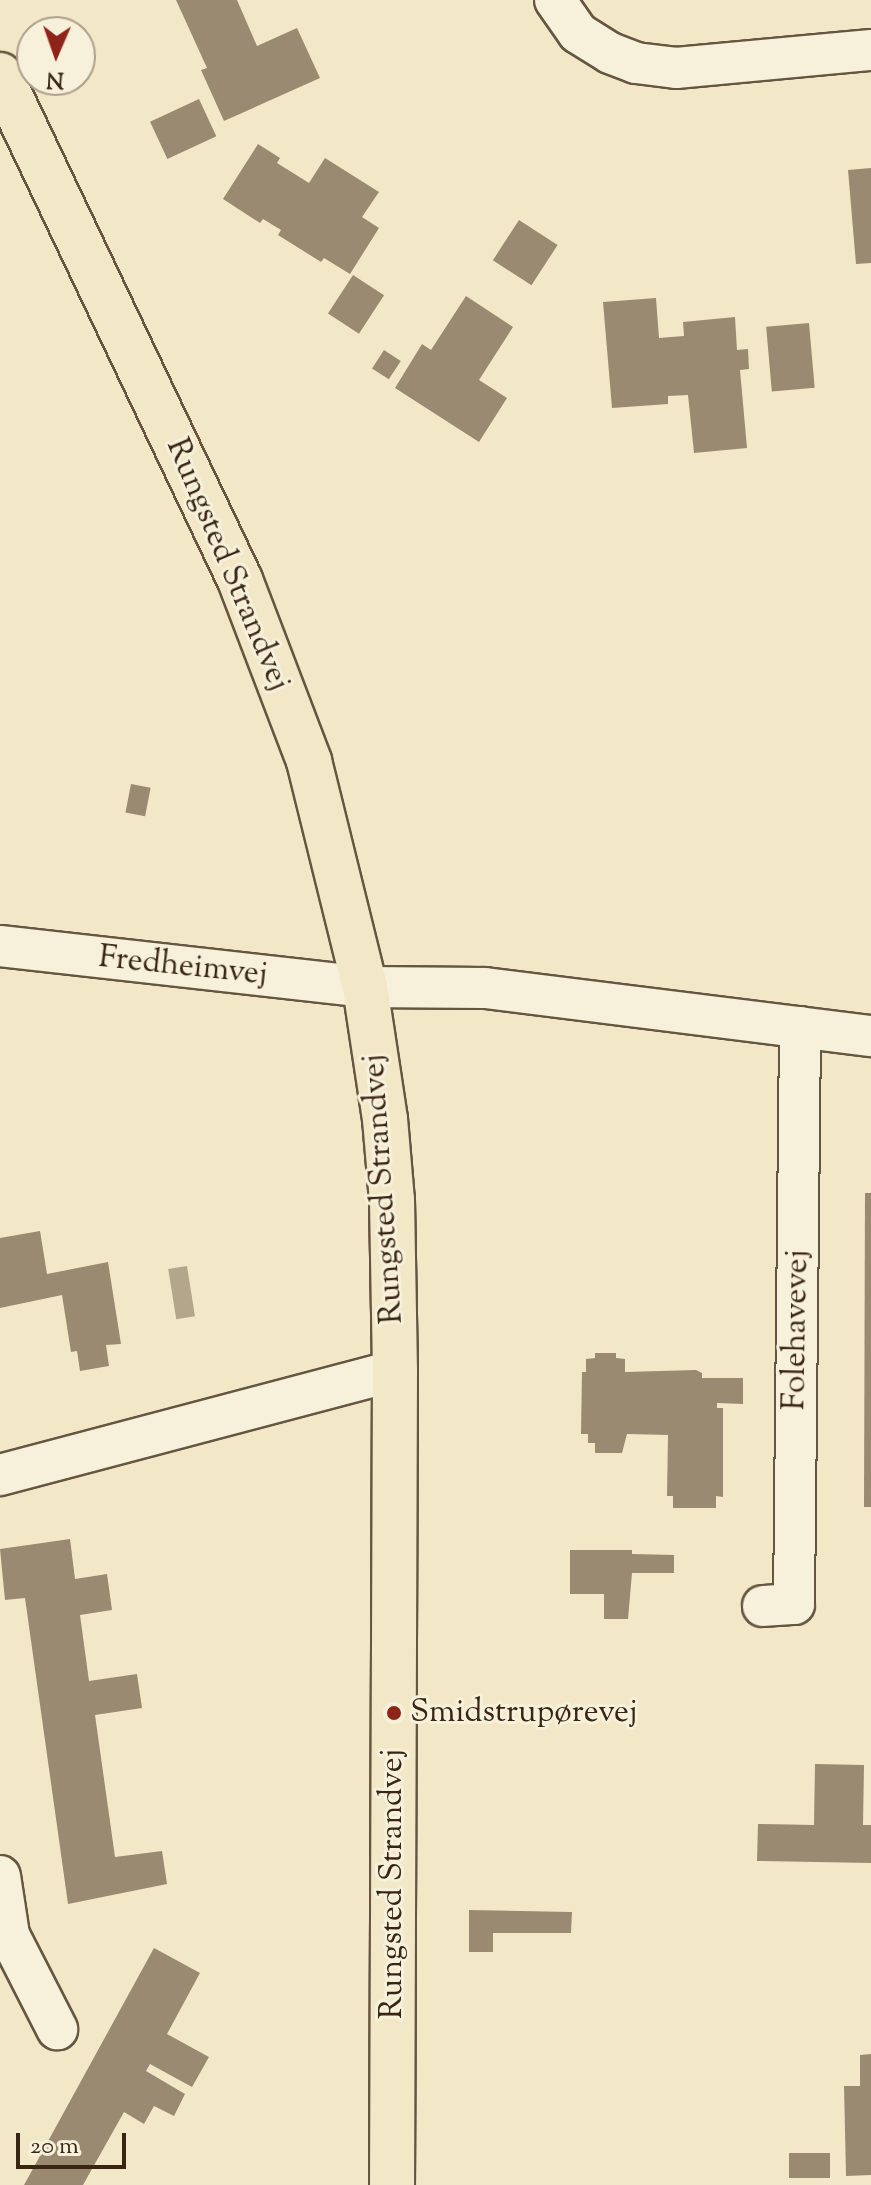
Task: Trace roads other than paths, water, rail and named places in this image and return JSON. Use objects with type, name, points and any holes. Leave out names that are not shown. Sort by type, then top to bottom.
[{"type":"main road","name":"Rungsted Strandvej","points":[[0,75],[240,580],[309,761],[365,987],[385,1119],[392,1200],[395,1371],[392,2185]]},
{"type":"street","points":[[555,0],[578,33],[610,53],[636,63],[676,68],[871,50]]},
{"type":"street","name":"Fredheimvej","points":[[0,946],[365,987]]},
{"type":"street","points":[[365,987],[485,988],[871,1036]]},
{"type":"street","name":"Folehavevej","points":[[763,1606],[794,1604],[800,1027]]},
{"type":"street","points":[[0,1475],[395,1371]]},
{"type":"street","points":[[0,1876],[9,1935],[57,2029]]},
{"type":"place","name":"Smidstrupørevej","points":[[394,1713]]}]
